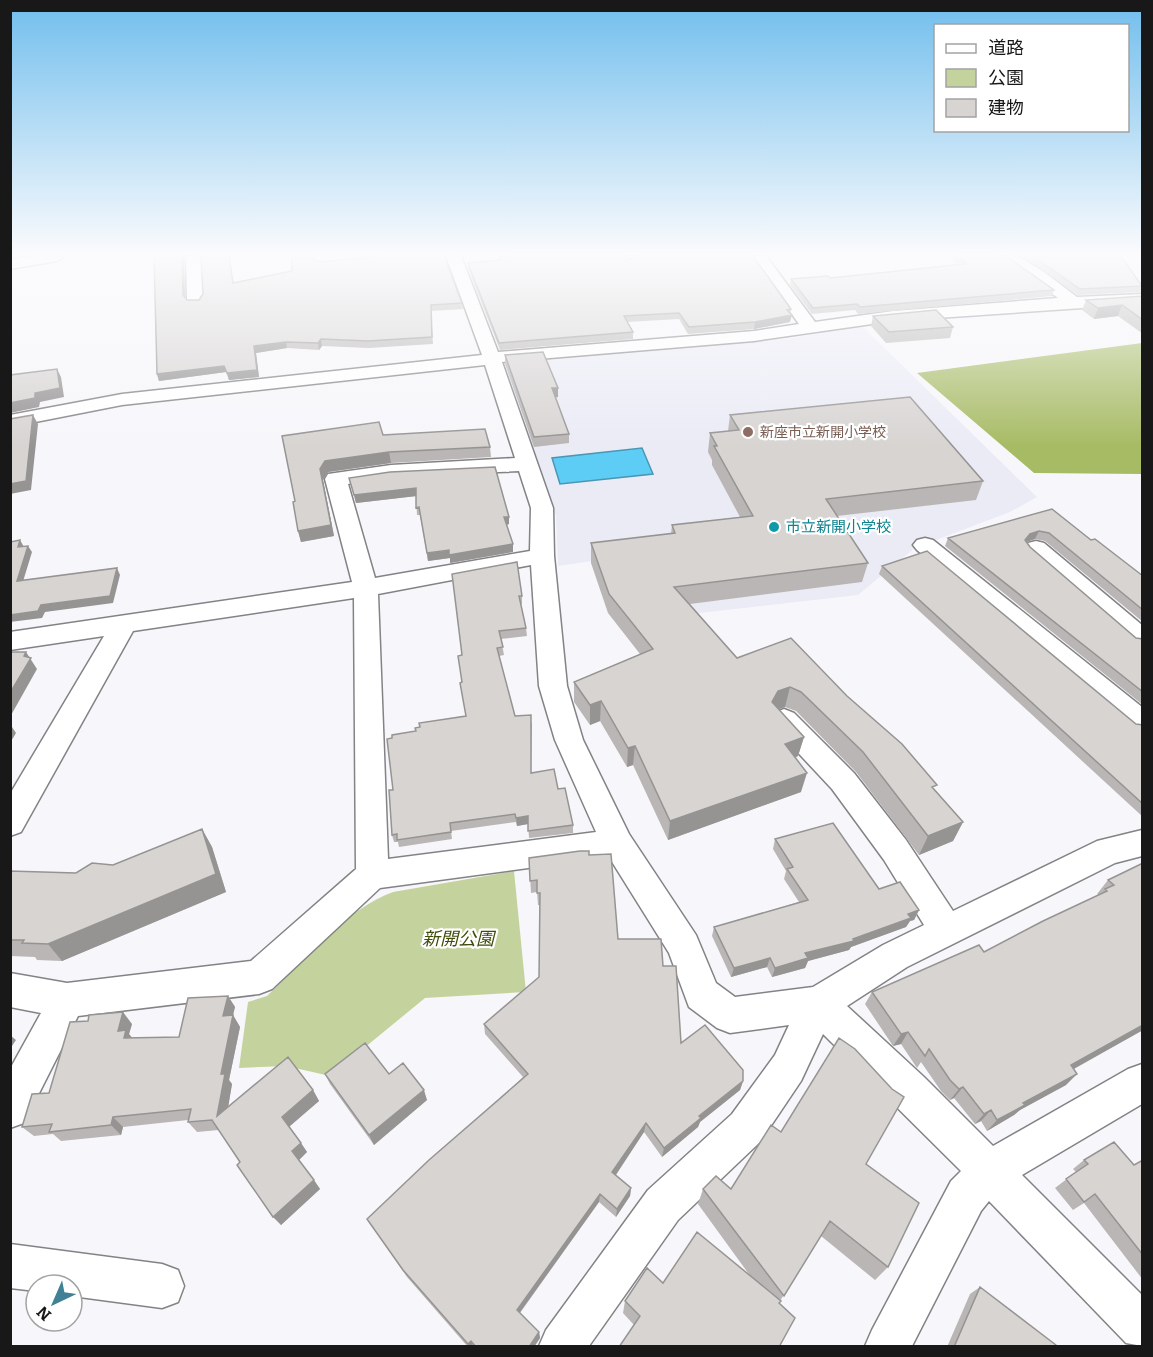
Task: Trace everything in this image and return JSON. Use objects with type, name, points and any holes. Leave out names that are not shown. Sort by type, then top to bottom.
[{"type":"street","points":[[477,319],[542,508],[542,556],[553,686],[569,740],[617,843],[684,946],[702,995],[730,1015],[818,1004],[895,956],[1108,851],[1143,843]]},
{"type":"street","points":[[804,319],[810,327]]},
{"type":"street","points":[[10,421],[53,410],[209,389],[308,380],[512,355],[754,336],[868,319]]},
{"type":"street","points":[[372,875],[366,588],[336,479],[391,471],[528,464]]},
{"type":"street","points":[[925,545],[1143,722]]},
{"type":"street","points":[[1036,548],[1143,638]]},
{"type":"street","points":[[10,641],[366,588],[542,556]]},
{"type":"street","points":[[10,823],[124,624]]},
{"type":"street","points":[[784,720],[843,781],[895,850],[947,931]]},
{"type":"street","points":[[10,990],[67,999],[259,977],[372,875],[617,843]]},
{"type":"street","points":[[10,1109],[67,999]]},
{"type":"street","points":[[818,1004],[989,1171],[1143,1327]]},
{"type":"street","points":[[562,1347],[663,1205],[746,1128],[788,1068],[818,1004]]},
{"type":"street","points":[[888,1347],[966,1196],[989,1171],[1143,1083]]},
{"type":"street","points":[[10,1266],[162,1286]]},
{"type":"shaded area","name":"新座市立新開小学校","points":[[862,326],[1037,497],[1010,512],[915,548],[858,595],[682,615],[655,552],[558,566],[556,516],[501,367],[510,362],[793,338]]},
{"type":"green space","points":[[1142,343],[1141,474],[1034,473],[917,373]]},
{"type":"green space","name":"新開公園","points":[[514,871],[526,992],[425,998],[330,1076],[286,1066],[239,1068],[248,1002],[267,996],[342,923],[359,910],[393,892]]},
{"type":"water","points":[[642,448],[653,474],[560,484],[552,458]]},
{"type":"building","points":[[156,319],[431,319],[432,337],[368,341],[321,339],[318,343],[286,342],[254,346],[257,370],[227,373],[224,366],[157,374]]},
{"type":"building","points":[[490,319],[626,319],[633,332],[499,343]]},
{"type":"building","points":[[684,319],[769,319],[755,322],[689,327]]},
{"type":"building","points":[[876,319],[945,319],[953,327],[889,332]]},
{"type":"building","points":[[543,352],[558,388],[552,388],[569,434],[534,437],[505,355]]},
{"type":"building","points":[[57,369],[60,388],[35,393],[35,398],[10,403],[10,375]]},
{"type":"building","points":[[910,397],[983,481],[826,499],[868,563],[674,587],[737,658],[791,638],[847,696],[902,744],[937,785],[932,787],[963,822],[928,836],[863,752],[801,692],[790,687],[778,691],[772,702],[804,737],[785,744],[807,773],[670,821],[635,746],[628,748],[601,701],[590,705],[574,682],[653,649],[609,594],[591,543],[675,533],[672,525],[753,516],[714,446],[717,446],[710,433],[739,430],[730,415]]},
{"type":"building","points":[[33,415],[26,481],[10,484],[10,419]]},
{"type":"building","points":[[379,422],[383,435],[485,429],[490,447],[389,452],[325,461],[320,469],[331,525],[298,531],[293,502],[295,501],[282,436]]},
{"type":"building","points":[[495,467],[509,517],[504,517],[513,544],[449,555],[449,550],[427,553],[419,507],[416,508],[416,488],[354,495],[349,478],[390,472]]},
{"type":"building","points":[[1052,509],[1091,540],[1095,539],[1143,576],[1143,610],[1049,533],[1039,531],[1030,534],[1025,540],[1030,547],[1136,638],[1143,639],[1143,692],[948,538]]},
{"type":"building","points":[[20,540],[18,547],[28,546],[17,581],[117,568],[110,596],[41,605],[38,611],[10,615],[10,542]]},
{"type":"building","points":[[927,551],[1136,724],[1143,725],[1143,804],[882,566]]},
{"type":"building","points":[[517,562],[522,596],[519,596],[526,628],[499,631],[503,647],[497,648],[515,716],[531,715],[531,773],[554,769],[558,789],[565,788],[573,825],[528,831],[528,816],[516,818],[515,814],[450,823],[451,832],[397,840],[397,834],[392,835],[389,790],[393,790],[387,739],[392,738],[392,735],[416,731],[415,728],[420,727],[419,723],[466,716],[460,683],[462,682],[458,656],[462,655],[452,574]]},
{"type":"building","points":[[10,652],[26,652],[24,656],[31,658],[10,693]]},
{"type":"building","points":[[833,823],[879,889],[900,882],[919,910],[908,914],[911,918],[853,939],[854,941],[805,953],[808,958],[775,968],[770,958],[734,968],[714,927],[808,900],[787,869],[793,867],[775,839]]},
{"type":"building","points":[[202,829],[216,874],[48,944],[10,940],[10,871],[76,873],[92,863],[113,865]]},
{"type":"building","points":[[589,851],[589,855],[611,854],[618,939],[661,939],[663,966],[676,966],[681,1043],[705,1025],[743,1070],[743,1081],[664,1148],[646,1123],[612,1172],[631,1188],[617,1209],[600,1194],[517,1310],[539,1332],[529,1347],[476,1347],[471,1341],[468,1344],[403,1270],[367,1219],[429,1160],[528,1074],[484,1024],[539,977],[540,893],[537,893],[537,880],[530,881],[529,858]]},
{"type":"building","points":[[1143,863],[1143,1025],[1071,1065],[1077,1074],[997,1120],[991,1110],[984,1114],[963,1087],[959,1089],[950,1080],[929,1049],[925,1056],[908,1032],[901,1034],[872,992],[979,945],[984,952],[1107,891],[1105,889],[1114,885],[1108,880]]},
{"type":"building","points":[[228,996],[223,1016],[233,1015],[221,1074],[225,1074],[217,1116],[288,1057],[313,1090],[282,1117],[301,1143],[292,1151],[314,1180],[273,1217],[237,1165],[240,1162],[212,1120],[188,1122],[191,1109],[113,1117],[111,1125],[49,1132],[52,1124],[22,1127],[32,1094],[49,1093],[70,1022],[88,1021],[89,1015],[123,1012],[118,1031],[126,1030],[124,1038],[179,1037],[188,998]]},
{"type":"building","points":[[839,1038],[855,1049],[892,1089],[904,1097],[866,1164],[919,1203],[888,1267],[830,1221],[784,1296],[703,1189],[716,1176],[731,1189],[771,1125],[781,1132]]},
{"type":"building","points":[[365,1043],[389,1074],[403,1063],[424,1090],[369,1135],[325,1074]]},
{"type":"building","points":[[1114,1142],[1134,1165],[1143,1160],[1143,1255],[1095,1194],[1084,1202],[1066,1179],[1088,1164],[1084,1160]]},
{"type":"building","points":[[697,1232],[781,1301],[779,1303],[795,1318],[779,1347],[619,1347],[640,1316],[625,1301],[647,1268],[663,1283]]},
{"type":"building","points":[[980,1287],[1056,1345],[1056,1347],[954,1347]]},
{"type":"place","name":"新座市立新開小学校","points":[[748,432]]},
{"type":"place","name":"市立新開小学校","points":[[774,527]]}]
